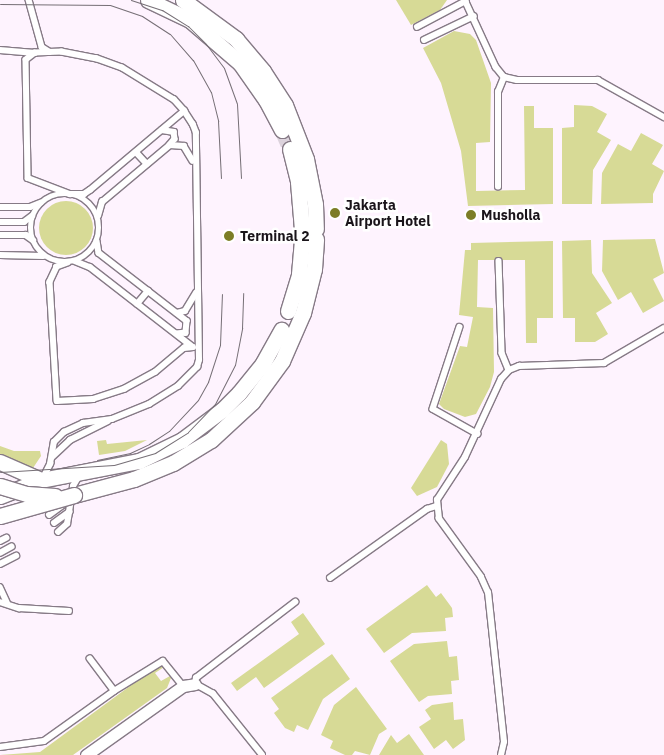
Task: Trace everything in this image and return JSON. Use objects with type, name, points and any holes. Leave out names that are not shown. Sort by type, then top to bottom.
[{"type":"street","points":[[148,0],[190,20],[240,63],[266,100],[282,130]]},
{"type":"street","points":[[183,0],[236,39],[263,71],[285,105],[306,158],[315,204],[309,234],[288,311]]},
{"type":"street","points":[[0,516],[72,500],[134,480],[173,463],[211,440],[252,402],[282,361],[302,313],[314,269],[309,234],[290,149]]},
{"type":"street","points":[[0,496],[41,480],[85,473],[162,451],[207,422],[251,378],[281,330]]},
{"type":"street","points":[[0,462],[41,480]]},
{"type":"street","points":[[0,486],[27,494],[72,500]]},
{"type":"street","points":[[86,755],[183,686],[195,684]]},
{"type":"lane","points":[[29,0],[42,47],[52,52]]},
{"type":"lane","points":[[418,28],[465,1],[474,16],[496,67],[504,77],[517,80],[598,80],[663,114]]},
{"type":"lane","points":[[424,40],[474,16]]},
{"type":"lane","points":[[0,50],[35,53],[52,52],[89,57],[122,68],[164,92],[184,112],[195,130],[199,357],[194,371],[178,386],[149,404],[112,419],[70,440],[52,457]]},
{"type":"lane","points":[[35,53],[28,57],[25,65],[27,174],[35,182],[87,201],[98,218]]},
{"type":"lane","points":[[498,187],[498,92],[504,77]]},
{"type":"lane","points":[[0,207],[30,207],[44,200],[70,194],[84,194],[184,112]]},
{"type":"lane","points":[[161,131],[168,129],[174,132],[175,139],[102,202],[98,218],[98,239],[100,252],[187,321],[189,327],[184,334],[175,333]]},
{"type":"lane","points":[[170,145],[180,145],[189,151],[195,169]]},
{"type":"lane","points":[[136,152],[147,164]]},
{"type":"lane","points":[[0,222],[24,222],[34,214],[44,200]]},
{"type":"lane","points":[[33,240],[31,228],[34,214]]},
{"type":"lane","points":[[0,235],[26,236],[33,240],[46,257]]},
{"type":"lane","points":[[98,239],[87,255],[57,267],[50,282],[54,397],[59,403],[93,399],[141,381],[184,348],[193,347]]},
{"type":"lane","points":[[0,255],[46,257],[68,263]]},
{"type":"lane","points":[[75,261],[84,264],[175,333],[193,347],[199,357]]},
{"type":"lane","points":[[499,261],[502,353],[509,370]]},
{"type":"lane","points":[[176,313],[185,311],[198,289]]},
{"type":"lane","points":[[137,304],[148,291]]},
{"type":"lane","points":[[460,328],[433,409],[478,434]]},
{"type":"lane","points":[[330,578],[427,509],[436,506],[478,434],[501,379],[509,370],[519,366],[604,363],[664,328]]},
{"type":"lane","points":[[41,480],[52,457],[54,442],[64,432],[82,423],[112,419]]},
{"type":"lane","points":[[58,532],[67,524],[74,482],[85,473]]},
{"type":"lane","points":[[49,514],[72,500]]},
{"type":"lane","points":[[54,523],[67,515],[72,500]]},
{"type":"lane","points":[[436,506],[439,519],[481,577],[488,594],[503,754]]},
{"type":"lane","points":[[0,541],[6,538]]},
{"type":"lane","points":[[0,553],[11,546]]},
{"type":"lane","points":[[0,564],[16,556]]},
{"type":"lane","points":[[0,587],[7,602]]},
{"type":"lane","points":[[0,602],[7,602],[19,608],[69,611]]},
{"type":"lane","points":[[262,755],[213,694],[195,684],[203,670],[295,602]]},
{"type":"lane","points":[[90,659],[114,692]]},
{"type":"lane","points":[[0,747],[44,741],[114,692],[163,661],[183,686]]},
{"type":"green space","points":[[396,0],[447,0],[440,10],[411,25]]},
{"type":"green space","points":[[454,31],[470,34],[476,40],[491,83],[490,142],[476,143],[476,191],[525,190],[524,106],[534,106],[534,128],[553,128],[553,204],[468,206],[461,151],[441,83],[423,48]]},
{"type":"green space","points":[[574,105],[592,106],[607,114],[597,132],[611,140],[593,170],[592,204],[562,204],[562,128],[574,127]]},
{"type":"green space","points":[[641,133],[663,145],[652,164],[664,171],[653,194],[653,203],[601,204],[602,173],[618,144],[631,151]]},
{"type":"green space","points":[[66,201],[76,203],[85,209],[91,218],[93,228],[91,238],[85,247],[76,253],[66,255],[56,253],[47,247],[41,238],[39,228],[41,218],[47,209],[56,203]]},
{"type":"green space","points":[[655,239],[664,273],[653,279],[664,301],[643,313],[631,292],[618,300],[602,271],[603,240]]},
{"type":"green space","points":[[591,240],[592,273],[612,303],[596,313],[608,334],[595,342],[575,342],[575,318],[563,318],[562,241]]},
{"type":"green space","points":[[553,241],[553,318],[537,318],[537,343],[526,343],[525,260],[478,260],[477,307],[493,308],[494,372],[490,387],[476,414],[465,417],[444,409],[439,404],[460,346],[467,347],[473,317],[459,315],[465,250],[471,250],[471,243]]},
{"type":"green space","points":[[106,440],[107,444],[147,440],[125,451],[99,455],[97,441]]},
{"type":"green space","points":[[441,440],[447,444],[449,464],[437,487],[417,496],[411,488]]},
{"type":"green space","points":[[0,446],[14,451],[40,451],[41,456],[33,468],[28,468],[0,458]]},
{"type":"green space","points":[[427,585],[436,597],[441,593],[452,608],[453,617],[445,618],[446,631],[412,633],[384,653],[366,629]]},
{"type":"green space","points":[[303,613],[325,644],[264,688],[256,677],[237,691],[231,683],[299,634],[291,622]]},
{"type":"green space","points":[[447,641],[449,657],[457,656],[459,680],[451,681],[452,694],[428,696],[419,702],[390,661],[414,644]]},
{"type":"green space","points":[[332,654],[350,679],[323,699],[308,730],[297,725],[294,732],[285,728],[274,713],[279,709],[271,698]]},
{"type":"green space","points":[[160,664],[164,667],[155,673],[161,681],[170,676],[167,688],[73,755],[0,755],[40,752]]},
{"type":"green space","points":[[356,687],[387,729],[379,734],[370,755],[355,751],[352,755],[345,755],[330,748],[333,741],[321,735],[334,705]]},
{"type":"green space","points":[[453,702],[454,720],[463,719],[465,740],[453,749],[446,740],[434,749],[419,727],[431,719],[425,710],[432,705]]},
{"type":"green space","points":[[409,734],[424,755],[379,755],[391,735],[397,743]]},
{"type":"tunnel","points":[[282,130],[290,149]]},
{"type":"tram line","points":[[131,0],[162,10],[188,26],[206,44],[224,68],[237,104],[241,178]]},
{"type":"tram line","points":[[0,4],[110,5],[142,16],[170,34],[193,60],[211,92],[218,121],[221,178]]},
{"type":"tram line","points":[[0,472],[114,465],[155,453],[188,432],[215,404],[235,365],[242,328],[243,293]]},
{"type":"tram line","points":[[97,460],[130,453],[149,444],[169,431],[198,400],[208,382],[220,345],[222,294]]},
{"type":"place","name":"Jakarta Airport Hotel","points":[[335,213]]},
{"type":"place","name":"Musholla","points":[[471,215]]},
{"type":"place","name":"Terminal 2","points":[[229,236]]}]
